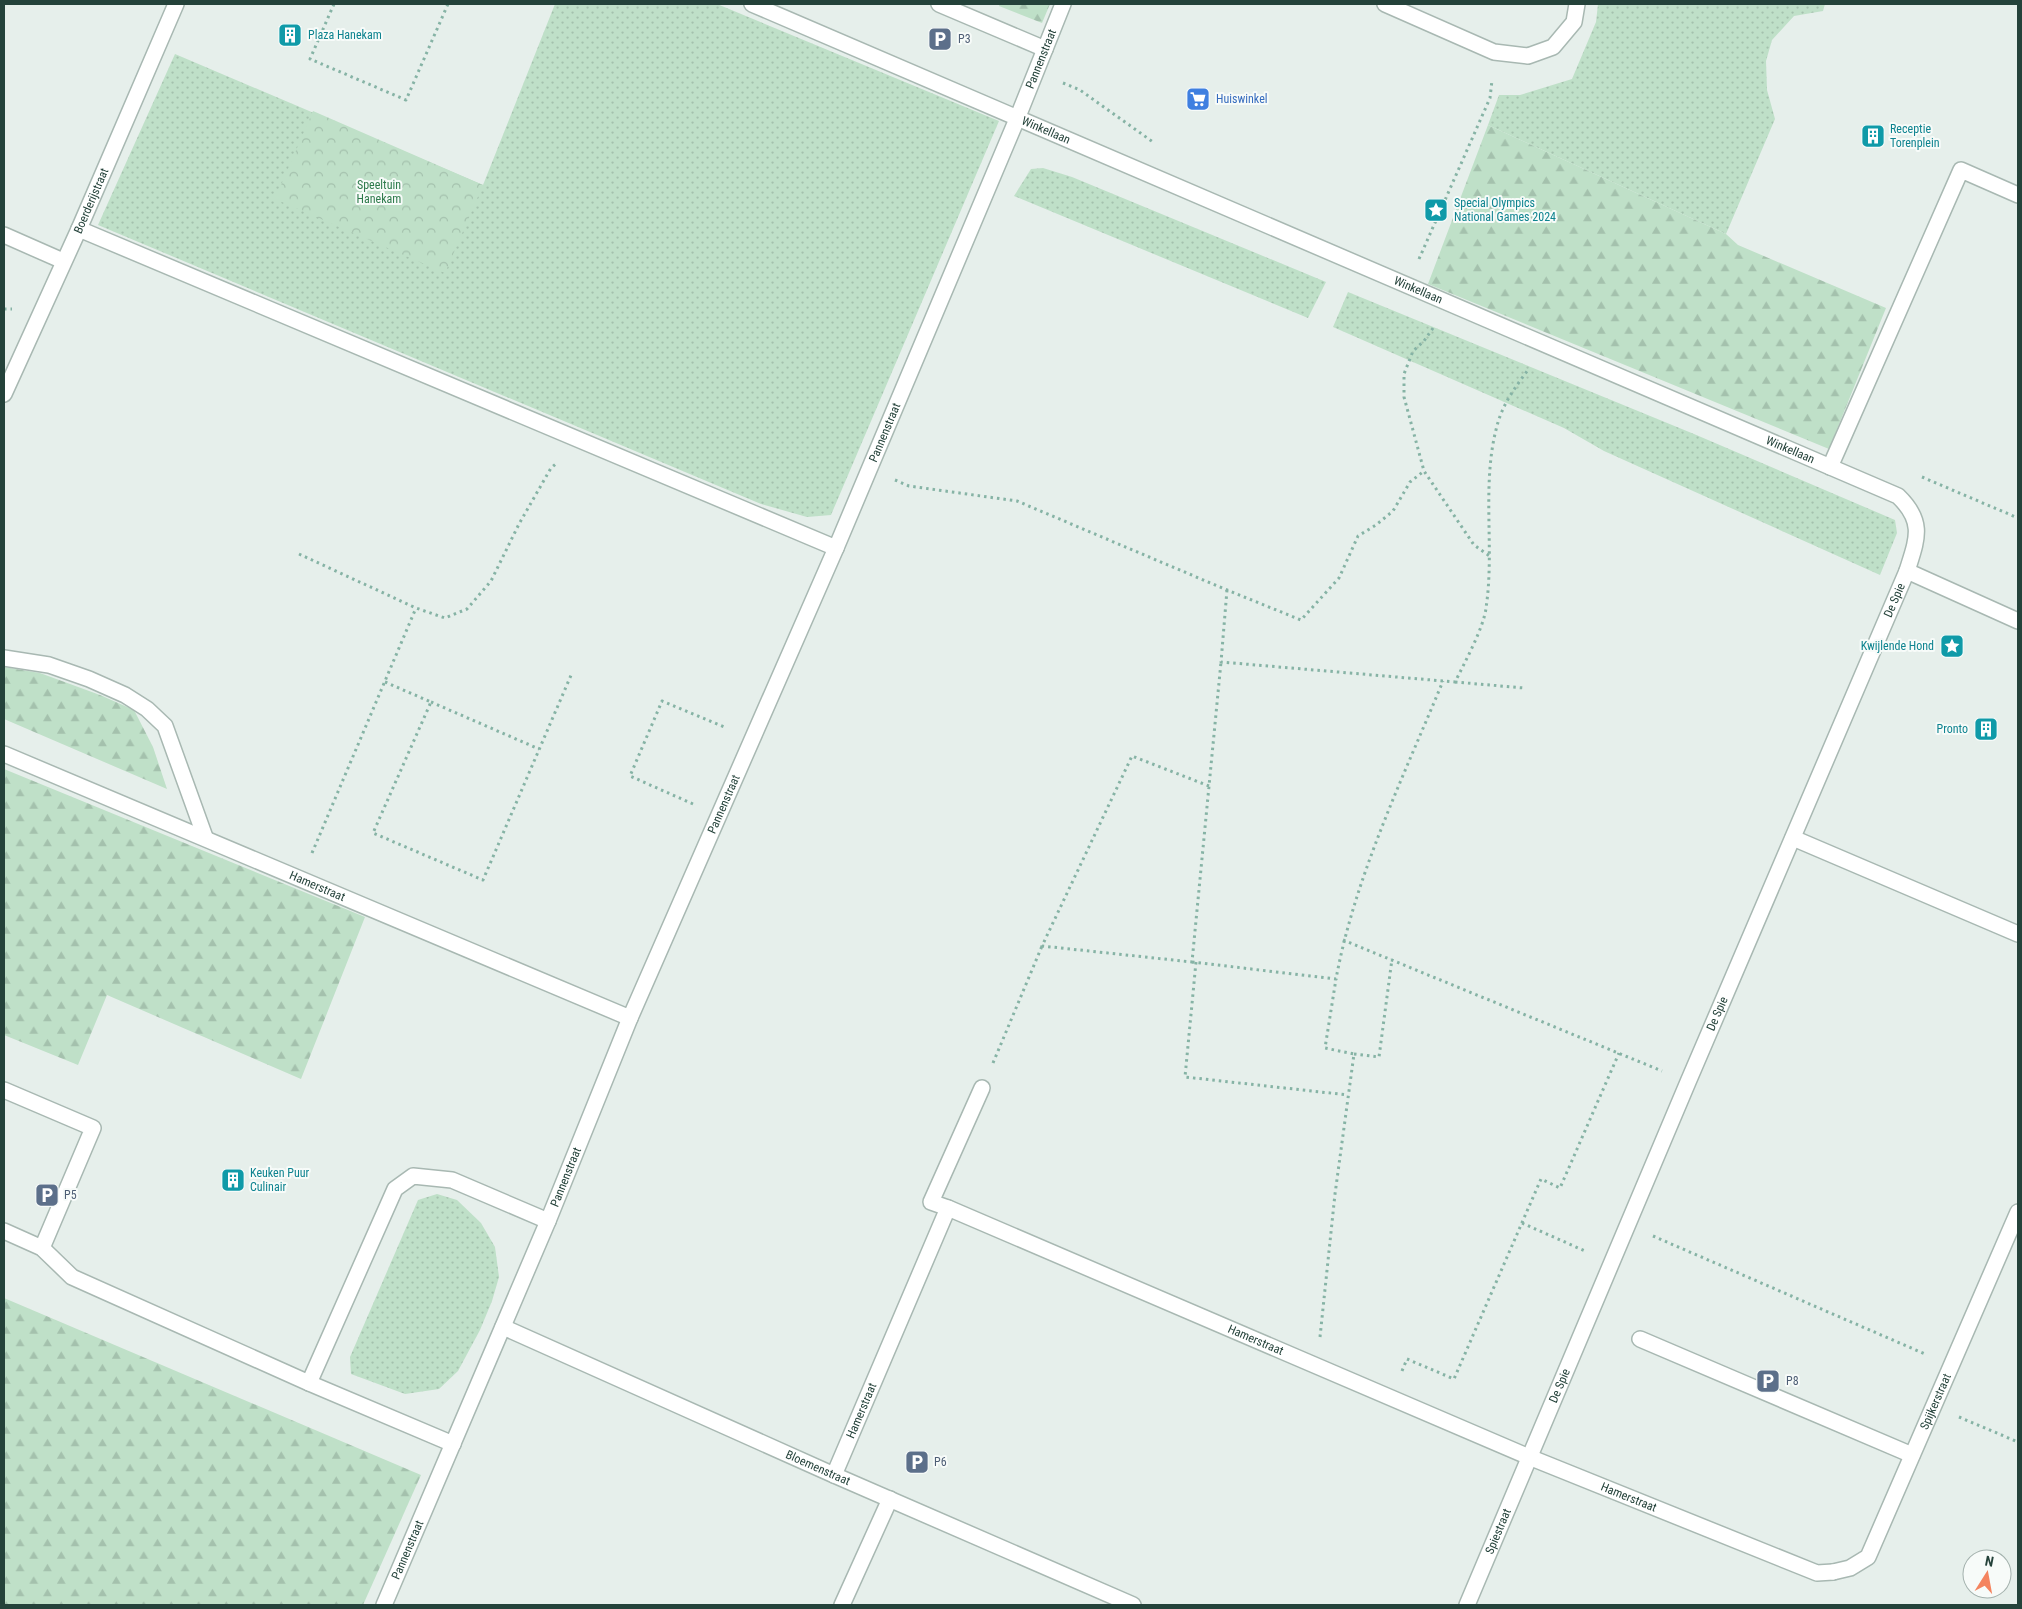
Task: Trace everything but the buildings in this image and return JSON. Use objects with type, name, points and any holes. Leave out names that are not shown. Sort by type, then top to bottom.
[{"type":"street","name":"Boerderijstraat","points":[[4,394],[176,4]]},
{"type":"street","name":"Winkellaan","points":[[752,4],[1898,496],[1909,507],[1916,523],[1917,540],[1907,571]]},
{"type":"street","points":[[939,4],[1045,49]]},
{"type":"street","name":"Pannenstraat","points":[[384,1605],[548,1221],[630,1018],[836,548],[1017,119],[1063,4]]},
{"type":"street","points":[[1385,4],[1494,52],[1528,56],[1553,47],[1574,22],[1577,4]]},
{"type":"street","points":[[1830,467],[1960,170],[2018,195]]},
{"type":"street","points":[[78,229],[836,548]]},
{"type":"street","points":[[4,235],[63,261]]},
{"type":"street","points":[[1907,571],[2018,621]]},
{"type":"street","name":"De Spie","points":[[1530,1457],[1627,1225],[1907,571]]},
{"type":"street","points":[[4,658],[50,665],[125,695],[148,708],[166,726],[205,837]]},
{"type":"street","name":"Hamerstraat","points":[[4,754],[205,837],[630,1018]]},
{"type":"street","points":[[1793,838],[2018,934]]},
{"type":"street","points":[[948,1208],[931,1202],[982,1088]]},
{"type":"street","points":[[4,1090],[93,1128],[42,1248]]},
{"type":"street","points":[[309,1383],[395,1189],[413,1176],[452,1180],[548,1221]]},
{"type":"street","name":"Hamerstraat","points":[[834,1475],[948,1208],[1530,1457],[1817,1573],[1833,1572]]},
{"type":"street","name":"Spijkerstraat","points":[[1833,1572],[1850,1568],[1868,1557],[2018,1212]]},
{"type":"street","points":[[4,1231],[42,1248],[72,1277],[309,1383],[453,1444]]},
{"type":"street","name":"Bloemenstraat","points":[[503,1327],[834,1475],[1133,1605]]},
{"type":"street","points":[[1640,1339],[1912,1455]]},
{"type":"street","name":"Spiestraat","points":[[1467,1605],[1530,1457]]},
{"type":"street","points":[[842,1605],[890,1499]]},
{"type":"path","points":[[334,4],[310,59],[406,100],[448,4]]},
{"type":"path","points":[[1419,258],[1490,98],[1494,52]]},
{"type":"path","points":[[1446,303],[1439,319],[1424,341],[1413,351],[1404,374],[1404,397],[1424,471],[1474,544],[1491,557]]},
{"type":"path","points":[[1455,682],[1486,611],[1491,557],[1490,469],[1497,425],[1514,389],[1543,345]]},
{"type":"path","points":[[299,554],[416,608],[445,618],[467,609],[491,581],[519,524],[551,468],[581,442]]},
{"type":"path","points":[[868,470],[909,486],[1018,500],[1226,590],[1301,620],[1339,578],[1358,536],[1376,525],[1393,511],[1410,482],[1424,471]]},
{"type":"path","points":[[1226,590],[1185,1077],[1348,1095]]},
{"type":"path","points":[[301,878],[416,608]]},
{"type":"path","points":[[1221,662],[1524,688]]},
{"type":"path","points":[[430,702],[373,833],[483,880],[572,673]]},
{"type":"path","points":[[1392,959],[1378,1057],[1325,1048],[1343,940],[1378,837],[1443,681]]},
{"type":"path","points":[[385,682],[539,749]]},
{"type":"path","points":[[719,815],[630,776],[662,700],[752,739]]},
{"type":"path","points":[[982,1088],[1042,946],[1132,756],[1209,786]]},
{"type":"path","points":[[1343,940],[1688,1082]]},
{"type":"path","points":[[1042,946],[1194,962],[1336,980]]},
{"type":"path","points":[[1391,1397],[1407,1359],[1454,1379],[1541,1179],[1560,1188],[1619,1053]]},
{"type":"path","points":[[1318,1365],[1335,1194],[1354,1054]]},
{"type":"path","points":[[1522,1223],[1611,1263]]},
{"type":"path","points":[[1627,1225],[1951,1365]]},
{"type":"path","points":[[1933,1406],[2018,1442]]},
{"type":"green space","points":[[555,4],[717,4],[999,121],[831,515],[807,517],[761,504],[98,225],[175,54],[483,185]]},
{"type":"green space","points":[[1000,4],[1050,4],[1042,23],[999,6]]},
{"type":"green space","points":[[1598,4],[1825,4],[1823,11],[1794,16],[1772,40],[1766,61],[1767,90],[1775,119],[1726,234],[1488,125],[1499,95],[1520,95],[1572,79],[1596,22]]},
{"type":"green space","name":"Speeltuin Hanekam","points":[[313,111],[483,185],[445,273],[275,199]]},
{"type":"green space","points":[[1488,125],[1726,234],[1738,245],[1886,308],[1829,449],[1428,284]]},
{"type":"green space","points":[[1043,168],[1072,177],[1326,282],[1308,318],[1014,196],[1031,169]]},
{"type":"green space","points":[[1348,292],[1694,434],[1895,520],[1897,533],[1880,575],[1604,451],[1564,428],[1333,327]]},
{"type":"green space","points":[[4,667],[40,673],[100,695],[134,710],[153,747],[167,789],[4,719]]},
{"type":"green space","points":[[4,769],[365,917],[301,1079],[107,995],[78,1065],[4,1035]]},
{"type":"green space","points":[[437,1194],[457,1200],[481,1223],[495,1247],[499,1277],[492,1301],[480,1330],[458,1371],[439,1389],[405,1394],[351,1374],[350,1357],[418,1200]]},
{"type":"green space","points":[[4,1298],[421,1475],[363,1605],[4,1605]]},
{"type":"place","name":"Plaza Hanekam","points":[[290,35]]},
{"type":"place","name":"P3","points":[[940,39]]},
{"type":"place","name":"Huiswinkel","points":[[1198,99]]},
{"type":"place","name":"Receptie Torenplein","points":[[1873,136]]},
{"type":"place","name":"Special Olympics National Games 2024","points":[[1436,210]]},
{"type":"place","name":"Kwijlende Hond","points":[[1952,646]]},
{"type":"place","name":"Pronto","points":[[1986,729]]},
{"type":"place","name":"Keuken Puur Culinair","points":[[233,1180]]},
{"type":"place","name":"P5","points":[[47,1195]]},
{"type":"place","name":"P8","points":[[1768,1381]]},
{"type":"place","name":"P6","points":[[917,1462]]}]
